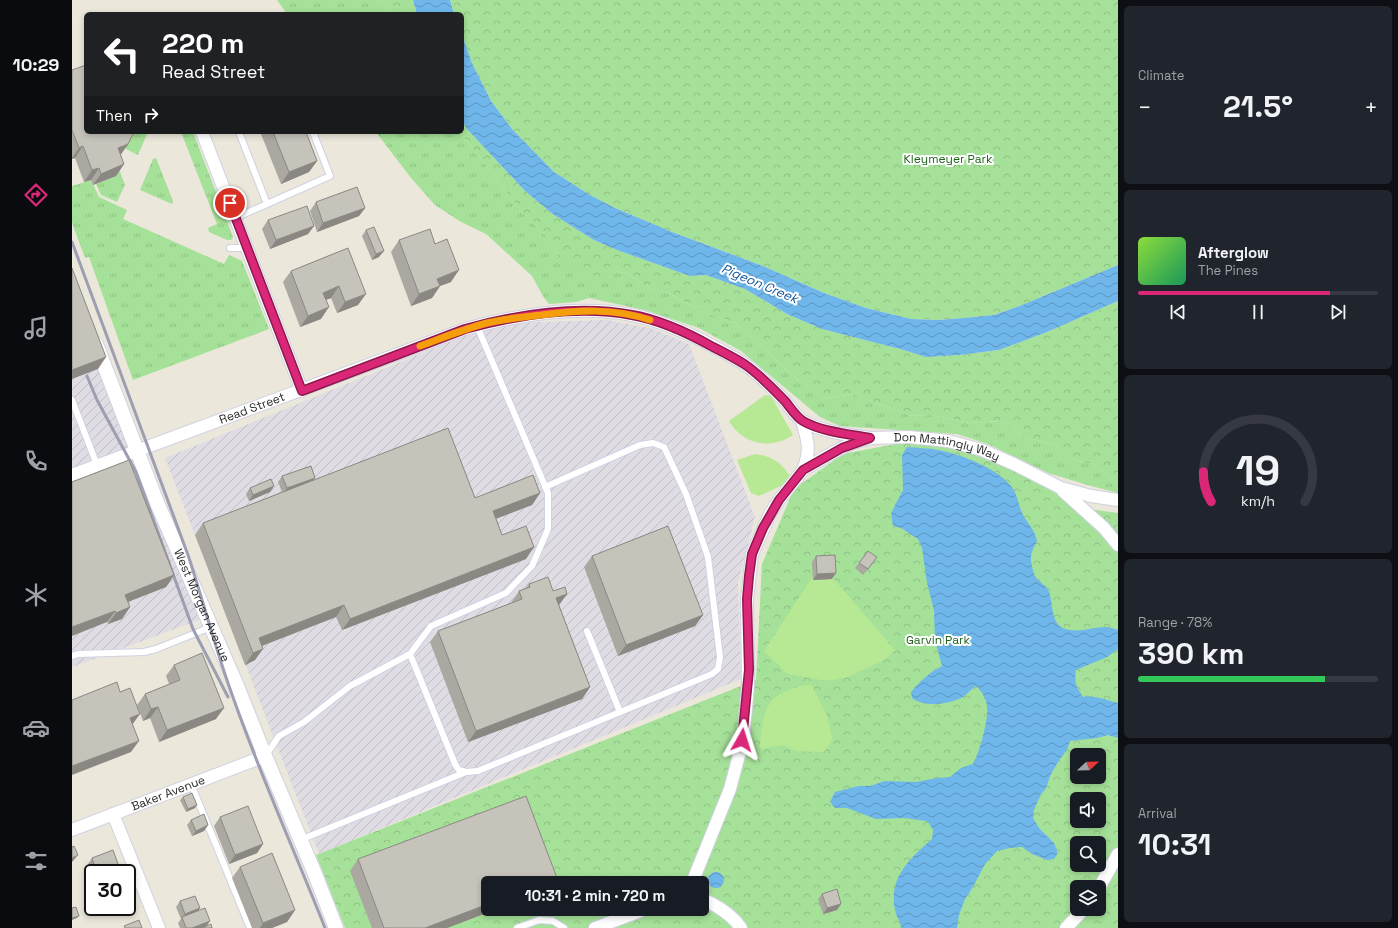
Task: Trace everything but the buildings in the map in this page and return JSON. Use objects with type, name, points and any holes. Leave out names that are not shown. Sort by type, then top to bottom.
[{"type":"street","points":[[203,134],[302,391]]},
{"type":"street","name":"Read Street","points":[[72,475],[302,391],[465,329],[517,317],[576,311],[599,311],[643,318],[669,326],[700,340],[746,365],[775,391],[802,421],[808,441],[808,458],[803,470]]},
{"type":"street","name":"West Morgan Avenue","points":[[92,333],[161,512],[237,686],[336,928]]},
{"type":"street","name":"Read Street","points":[[802,421],[837,433],[870,438]]},
{"type":"street","name":"Don Mattingly Way","points":[[695,876],[730,789],[742,740],[748,686],[747,599],[752,554],[770,514],[779,500],[803,470],[850,444],[870,438],[909,437],[948,441],[982,450],[1016,465],[1061,488],[1091,496],[1118,500]]},
{"type":"street","points":[[1061,488],[1104,528],[1118,546]]},
{"type":"street","name":"Baker Avenue","points":[[72,830],[265,756]]},
{"type":"street","points":[[113,814],[159,928]]},
{"type":"street","points":[[1103,880],[1118,854]]},
{"type":"street","points":[[709,902],[725,913],[741,928]]},
{"type":"street","points":[[595,928],[627,916]]},
{"type":"street","points":[[1066,928],[1077,916]]},
{"type":"lane","points":[[240,134],[267,204]]},
{"type":"lane","points":[[235,218],[330,176],[314,134]]},
{"type":"lane","points":[[230,248],[246,248]]},
{"type":"lane","points":[[265,756],[279,736],[304,722],[350,686],[410,654],[431,626],[506,593],[532,566],[548,529],[548,493],[477,326]]},
{"type":"lane","points":[[72,400],[96,465]]},
{"type":"lane","points":[[300,840],[466,772],[478,771],[712,674],[718,669],[720,657],[708,557],[686,494],[664,446],[653,443],[640,445],[545,487]]},
{"type":"lane","points":[[72,656],[78,654],[144,652],[156,649],[212,627]]},
{"type":"lane","points":[[587,631],[620,712]]},
{"type":"lane","points":[[410,654],[455,764],[459,770],[466,772]]},
{"type":"lane","points":[[191,784],[250,928]]},
{"type":"lane","points":[[518,928],[539,920],[553,921],[564,928]]},
{"type":"shaded area","points":[[72,282],[207,617],[72,667]]},
{"type":"shaded area","points":[[607,320],[650,328],[689,344],[755,517],[738,583],[741,679],[319,854],[165,458],[469,334],[515,323]]},
{"type":"green space","points":[[277,0],[379,0],[386,4],[389,12],[286,12]]},
{"type":"green space","points":[[379,0],[413,0],[416,12],[389,12],[386,4]]},
{"type":"green space","name":"Kleymeyer Park","points":[[450,0],[1118,0],[1118,265],[994,315],[964,318],[937,320],[911,319],[866,308],[824,293],[763,266],[672,232],[615,208],[590,195],[554,172],[512,129],[491,101],[472,63],[464,41],[464,12],[453,12]]},
{"type":"green space","points":[[464,124],[466,128],[525,191],[554,215],[594,240],[617,250],[690,276],[706,275],[745,289],[787,314],[822,329],[926,357],[959,355],[999,350],[1047,332],[1118,301],[1118,482],[1114,481],[1093,464],[1076,461],[1056,446],[1020,435],[1009,424],[1002,421],[970,423],[931,415],[912,416],[852,394],[824,399],[799,381],[736,323],[703,312],[668,293],[651,289],[628,274],[615,271],[609,278],[601,281],[592,278],[560,259],[550,240],[522,212],[462,134],[464,134]]},
{"type":"green space","points":[[130,134],[147,134],[138,155],[124,148]]},
{"type":"green space","points":[[182,134],[194,134],[233,237],[231,240],[227,240],[209,232],[208,228],[217,224]]},
{"type":"green space","points":[[378,134],[462,134],[522,212],[550,240],[560,259],[609,278],[615,271],[628,274],[651,289],[668,293],[703,312],[736,323],[799,381],[824,399],[852,394],[912,416],[931,415],[970,423],[1002,421],[1009,424],[1020,435],[1056,446],[1076,461],[1093,464],[1114,481],[1118,482],[1118,493],[1048,473],[988,444],[957,434],[840,426],[820,417],[741,351],[699,328],[645,310],[589,298],[576,302],[549,304],[532,276],[486,234],[461,222],[435,205],[411,178]]},
{"type":"green space","points":[[115,158],[125,185],[117,202],[101,195],[96,184],[116,176]]},
{"type":"green space","points":[[156,158],[173,201],[172,204],[140,190],[153,159]]},
{"type":"green space","points":[[91,180],[99,197],[127,210],[123,219],[224,264],[229,255],[242,261],[269,329],[133,380],[89,257],[85,258],[72,223],[72,186]]},
{"type":"green space","points":[[765,395],[771,396],[793,435],[776,443],[758,443],[750,440],[735,429],[729,421]]},
{"type":"green space","name":"Garvin Park","points":[[911,441],[964,451],[1018,471],[1081,508],[1118,513],[1118,928],[345,928],[316,855],[756,680],[762,564],[794,489],[843,454]]},
{"type":"green space","points":[[755,454],[776,461],[791,477],[783,485],[759,496],[751,493],[737,460]]},
{"type":"green space","points":[[813,576],[832,577],[895,650],[884,660],[848,677],[827,681],[788,674],[764,651]]},
{"type":"green space","points":[[811,684],[826,713],[833,740],[824,752],[795,751],[784,745],[760,749],[765,712],[770,704],[776,697],[785,692],[796,687]]},
{"type":"water","points":[[413,0],[450,0],[453,12],[416,12]]},
{"type":"water","name":"Pigeon Creek","points":[[464,41],[472,63],[491,101],[512,129],[554,172],[590,195],[615,208],[672,232],[763,266],[824,293],[866,308],[911,319],[937,320],[964,318],[994,315],[1118,265],[1118,301],[1047,332],[999,350],[926,357],[822,329],[787,314],[745,289],[706,275],[690,276],[617,250],[594,240],[554,215],[525,191],[466,128],[464,124]]},
{"type":"water","points":[[907,447],[934,449],[967,458],[988,468],[1005,479],[1017,496],[1023,515],[1036,537],[1037,541],[1031,556],[1034,574],[1048,590],[1056,622],[1063,628],[1069,630],[1106,627],[1118,630],[1118,649],[1107,657],[1076,670],[1075,681],[1083,697],[1096,697],[1118,703],[1118,738],[1108,735],[1097,738],[1070,741],[1067,750],[1051,774],[1046,788],[1040,796],[1034,810],[1033,818],[1039,828],[1054,843],[1058,853],[1054,859],[1047,860],[1032,854],[1022,847],[997,851],[985,864],[965,899],[959,915],[957,928],[901,928],[896,912],[894,899],[898,878],[909,861],[932,839],[933,830],[929,823],[926,821],[904,818],[876,819],[847,808],[835,808],[830,802],[835,792],[859,786],[870,786],[885,781],[916,782],[950,777],[961,768],[973,764],[979,749],[987,719],[987,707],[984,696],[976,686],[961,698],[950,702],[930,704],[917,701],[912,698],[911,692],[918,684],[929,674],[942,666],[935,640],[934,611],[927,583],[922,548],[918,539],[901,528],[893,526],[891,514],[903,490],[902,455]]},
{"type":"water","points":[[713,873],[719,873],[723,877],[723,883],[719,887],[713,887],[709,883],[709,877]]},
{"type":"railway","points":[[72,242],[188,555],[221,664],[244,729],[325,928]]},
{"type":"railway","points":[[87,376],[97,400],[136,472],[193,629],[228,697]]},
{"type":"slow traffic","points":[[420,346],[465,329],[517,317],[576,311],[599,311],[631,315],[650,320]]},
{"type":"route","points":[[230,203],[302,391],[465,329],[487,323],[517,317],[576,311],[599,311],[643,318],[669,326],[700,340],[746,365],[775,391],[802,421],[837,433],[870,438],[850,444],[803,470],[779,500],[763,528],[752,554],[749,576],[747,599],[749,670],[742,740]]}]
